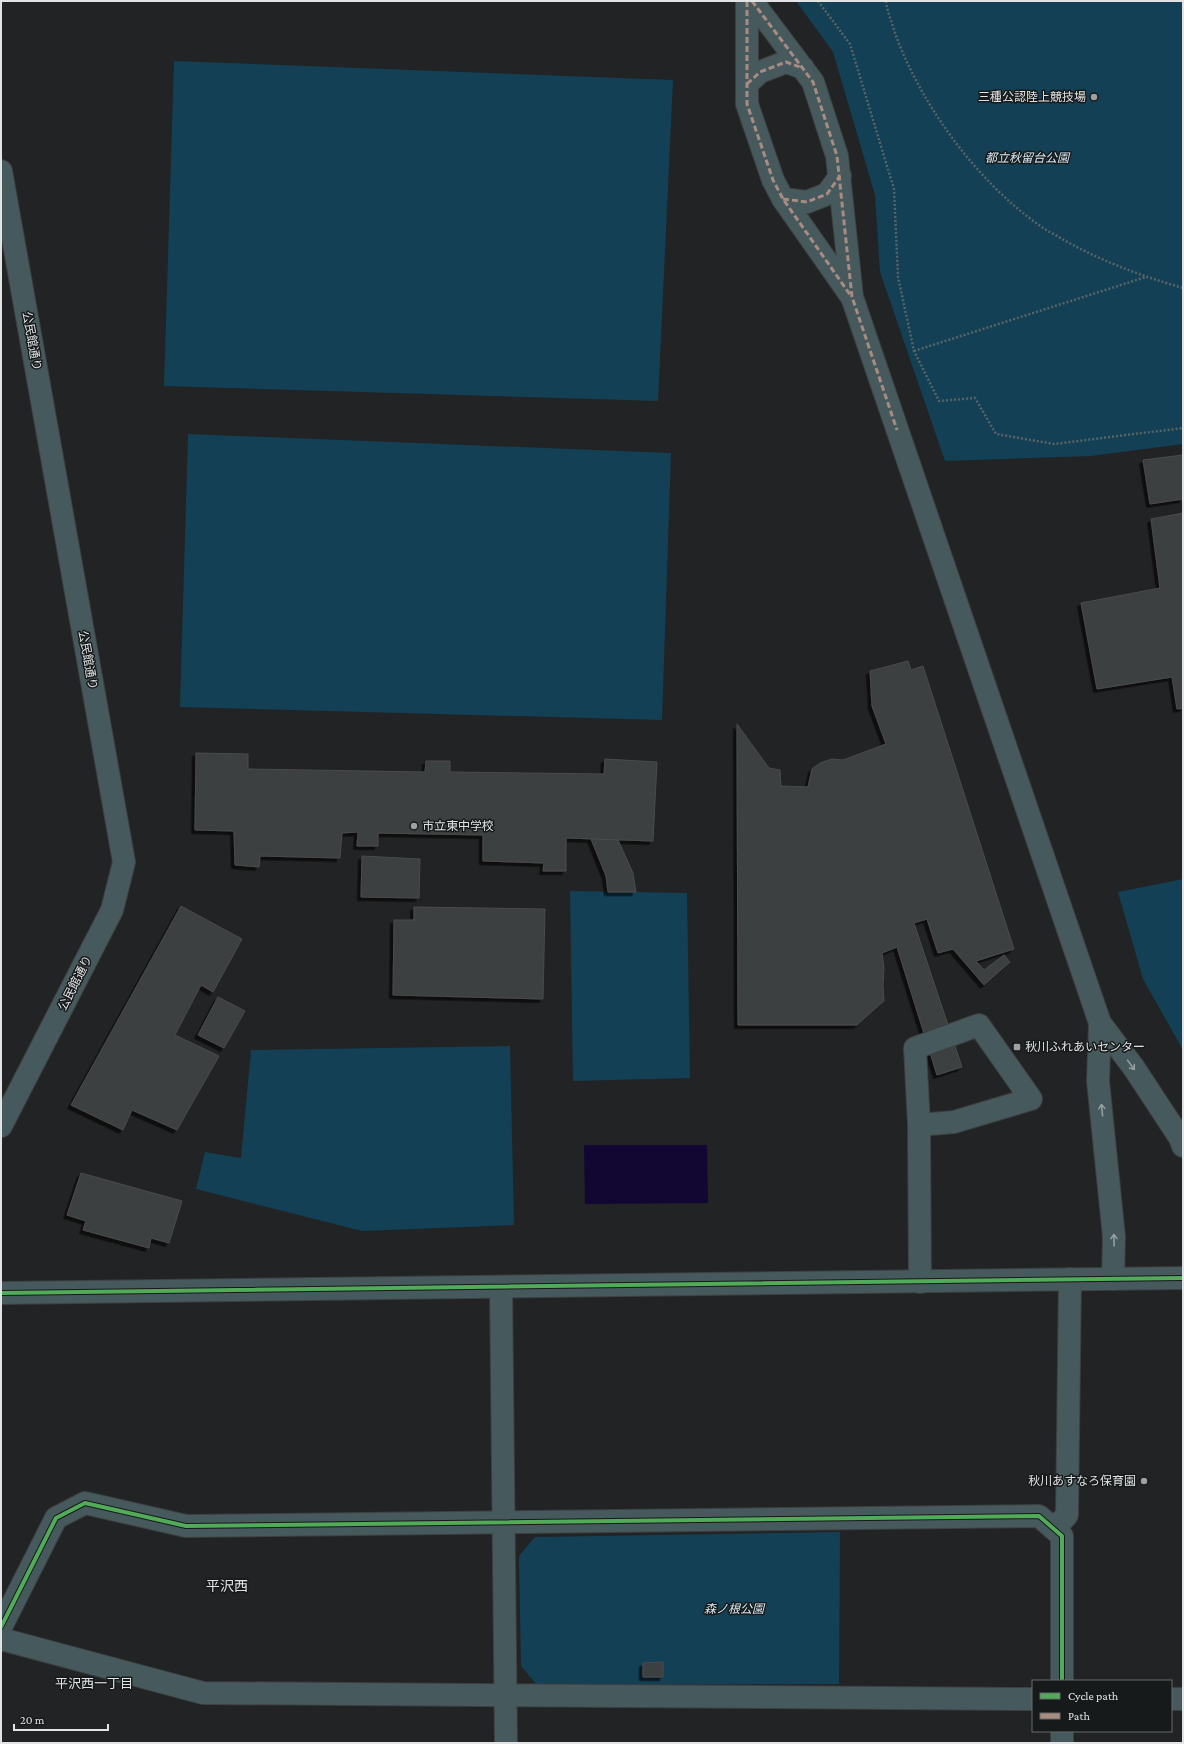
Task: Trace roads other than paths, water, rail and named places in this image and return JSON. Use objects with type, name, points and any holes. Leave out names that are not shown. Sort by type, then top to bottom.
[{"type":"street","points":[[747,1],[746,104],[773,180],[783,199],[852,297]]},
{"type":"street","points":[[752,1],[813,82],[837,156],[852,297],[1100,1023],[1134,1068],[1180,1138],[1183,1146]]},
{"type":"street","points":[[746,84],[760,72],[786,62],[803,68]]},
{"type":"street","name":"公民館通り","points":[[1,171],[9,256],[124,862],[112,910],[1,1126]]},
{"type":"street","points":[[783,199],[807,202],[827,194],[840,176]]},
{"type":"street","points":[[1100,1023],[1098,1081],[1114,1236],[1113,1279]]},
{"type":"street","points":[[919,1125],[954,1122],[1031,1099],[979,1025],[915,1048],[919,1125],[920,1282]]},
{"type":"street","points":[[1,1293],[1183,1278]]},
{"type":"street","points":[[1054,1529],[1067,1515],[1070,1279]]},
{"type":"street","points":[[501,1287],[506,1743]]},
{"type":"street","points":[[1,1627],[56,1518],[85,1503],[186,1526],[504,1521],[1039,1516],[1062,1536],[1062,1680]]},
{"type":"street","points":[[1,1639],[203,1693],[1032,1699]]},
{"type":"street","points":[[1172,1699],[1183,1699]]},
{"type":"street","points":[[1062,1732],[1062,1743]]},
{"type":"place","name":"三種公認陸上競技場","points":[[1094,97]]},
{"type":"place","name":"市立東中学校","points":[[414,826]]},
{"type":"place","name":"秋川ふれあいセンター","points":[[1017,1047]]},
{"type":"place","name":"秋川あすなろ保育園","points":[[1144,1481]]},
{"type":"district","name":"平沢西","points":[[227,1586]]},
{"type":"district","name":"平沢西一丁目","points":[[94,1683]]},
{"type":"park label","name":"都立秋留台公園","points":[[1027,158]]},
{"type":"park label","name":"森ノ根公園","points":[[734,1609]]}]
